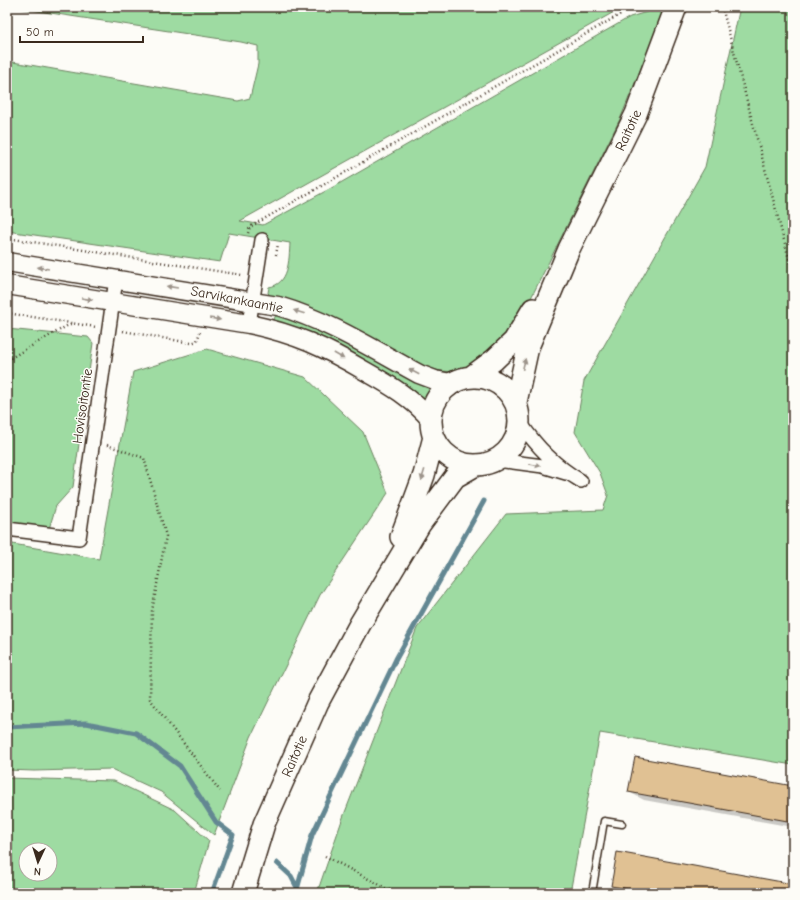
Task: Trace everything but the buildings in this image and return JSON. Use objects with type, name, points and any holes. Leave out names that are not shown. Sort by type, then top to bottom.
[{"type":"main road","name":"Raitotie","points":[[518,412],[528,347],[569,249],[636,114],[676,7]]},
{"type":"main road","name":"Raitotie","points":[[471,377],[494,360],[514,340],[569,249]]},
{"type":"main road","points":[[471,377],[492,380],[510,393],[518,412],[518,434],[513,445],[497,460],[476,465],[465,464],[454,460],[445,454],[433,429],[433,408],[437,399],[451,383],[471,377]]},
{"type":"main road","name":"Raitotie","points":[[360,624],[406,526],[424,475],[433,429]]},
{"type":"main road","name":"Raitotie","points":[[243,893],[267,817],[318,702],[360,624],[420,524],[455,477],[476,465]]},
{"type":"street","points":[[249,324],[262,240]]},
{"type":"street","name":"Sarvikankaantie","points":[[7,262],[252,300],[306,314],[419,374],[435,380],[451,383]]},
{"type":"street","name":"Hovisoitontie","points":[[7,529],[79,538],[116,279]]},
{"type":"street","name":"Sarvikankaantie","points":[[7,285],[249,324],[277,330],[326,348],[402,393],[417,405],[433,429]]},
{"type":"street","points":[[497,460],[543,466],[576,478],[555,462],[528,434],[518,412]]},
{"type":"lane","points":[[592,893],[604,822],[622,824]]},
{"type":"path","points":[[247,238],[250,227],[632,7]]},
{"type":"path","points":[[722,7],[793,274]]},
{"type":"path","points":[[7,238],[242,275],[243,268]]},
{"type":"path","points":[[7,360],[72,323]]},
{"type":"path","points":[[93,440],[144,458],[166,536],[152,611],[150,699],[220,791]]},
{"type":"path","points":[[325,856],[395,893]]},
{"type":"green space","points":[[11,7],[623,7],[240,221],[263,225],[335,186],[630,17],[647,12],[649,7],[666,7],[621,117],[523,314],[508,339],[468,369],[457,372],[440,371],[422,366],[274,299],[268,293],[269,287],[276,285],[281,281],[287,271],[290,243],[229,233],[220,262],[7,231],[7,61],[238,101],[250,98],[258,64],[258,46],[241,42]]},
{"type":"green space","points":[[740,7],[793,7],[793,765],[600,733],[570,893],[317,893],[342,820],[417,628],[506,514],[603,510],[608,495],[600,473],[575,432],[584,381],[705,167]]},
{"type":"green space","points":[[282,314],[304,320],[436,388],[427,405],[277,323],[274,319],[276,315]]},
{"type":"green space","points":[[7,329],[88,337],[93,343],[73,487],[56,506],[48,532],[7,525]]},
{"type":"green space","points":[[207,349],[305,377],[363,432],[388,493],[320,595],[251,737],[214,835],[161,792],[111,769],[34,771],[7,770],[7,543],[99,559],[133,372]]},
{"type":"green space","points":[[7,778],[114,781],[175,810],[209,841],[194,893],[7,893]]},
{"type":"waterway","points":[[296,893],[312,835],[396,659],[484,501]]},
{"type":"waterway","points":[[7,727],[86,723],[136,733],[180,766],[216,822],[233,835],[212,893]]},
{"type":"waterway","points":[[277,863],[291,876],[300,893]]}]
